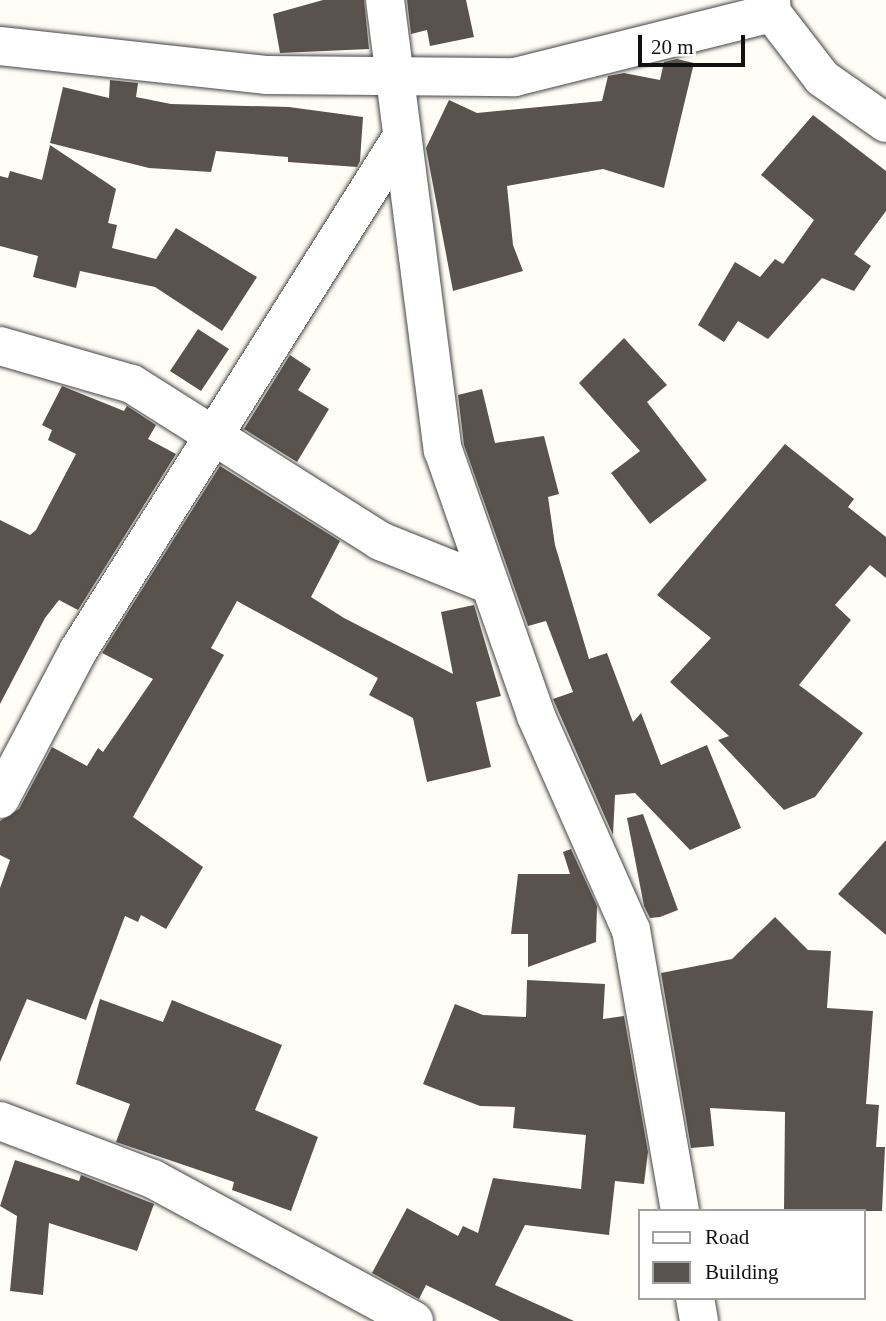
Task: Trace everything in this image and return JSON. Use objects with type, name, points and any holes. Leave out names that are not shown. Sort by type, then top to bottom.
[{"type":"street","points":[[386,0],[401,138],[443,450],[536,716],[631,930],[680,1209]]},
{"type":"street","points":[[0,46],[267,75],[515,77],[771,6],[822,78],[886,123]]},
{"type":"street","points":[[0,799],[78,652],[401,138]]},
{"type":"street","points":[[0,346],[132,384],[179,417],[216,432],[256,465],[380,541],[490,585]]},
{"type":"street","points":[[0,1121],[153,1179],[414,1321]]},
{"type":"street","points":[[695,1300],[699,1321]]},
{"type":"building","points":[[323,0],[364,0],[369,49],[280,53],[273,14]]},
{"type":"building","points":[[407,0],[466,0],[474,37],[430,46],[427,30],[411,34]]},
{"type":"building","points":[[677,59],[694,63],[664,188],[603,169],[507,186],[513,245],[523,271],[453,291],[426,148],[449,100],[477,113],[602,101],[608,76],[624,73],[660,80],[664,62]]},
{"type":"building","points":[[110,80],[138,83],[136,97],[171,104],[289,107],[363,117],[360,161],[357,167],[288,162],[288,157],[216,151],[211,172],[149,168],[50,143],[63,87],[109,98]]},
{"type":"building","points":[[813,115],[886,171],[886,211],[854,254],[871,266],[854,291],[822,278],[768,339],[738,321],[724,342],[698,325],[735,262],[760,277],[775,259],[783,264],[814,220],[761,175]]},
{"type":"building","points":[[50,145],[116,189],[108,223],[117,225],[112,248],[156,259],[176,228],[257,277],[222,331],[155,287],[80,271],[76,288],[33,277],[38,256],[0,246],[0,176],[8,178],[10,171],[42,180]]},
{"type":"building","points":[[198,329],[229,349],[201,391],[170,371]]},
{"type":"building","points":[[624,338],[667,385],[647,402],[707,480],[650,524],[611,473],[640,451],[579,383]]},
{"type":"building","points":[[290,355],[311,369],[298,390],[329,409],[297,462],[244,429]]},
{"type":"building","points":[[62,386],[124,411],[127,406],[156,425],[148,439],[176,454],[78,610],[59,600],[45,618],[0,704],[0,520],[30,535],[36,530],[76,454],[48,440],[52,430],[42,425]]},
{"type":"building","points":[[482,389],[495,443],[544,436],[559,494],[548,497],[555,545],[589,659],[607,653],[633,722],[641,713],[661,765],[707,745],[741,828],[690,850],[635,793],[615,795],[613,835],[553,699],[573,692],[546,621],[528,626],[464,445],[458,395]]},
{"type":"building","points":[[785,444],[854,499],[848,507],[886,537],[886,578],[870,565],[835,605],[851,620],[799,685],[863,733],[815,797],[784,810],[718,740],[729,736],[670,682],[711,638],[657,595]]},
{"type":"building","points":[[220,466],[340,541],[311,597],[344,618],[453,674],[441,612],[474,605],[501,696],[476,702],[491,767],[427,782],[413,718],[369,695],[378,678],[237,601],[211,648],[224,655],[133,817],[203,867],[166,929],[141,915],[138,922],[125,916],[86,1020],[27,999],[0,1062],[0,888],[10,860],[0,855],[0,821],[19,809],[52,747],[87,766],[98,748],[103,752],[153,679],[102,653]]},
{"type":"building","points":[[643,814],[678,910],[660,917],[650,918],[644,906],[627,818]]},
{"type":"building","points":[[886,840],[886,935],[838,894]]},
{"type":"building","points":[[571,849],[597,906],[596,942],[528,967],[528,934],[511,934],[518,874],[570,874],[563,852]]},
{"type":"building","points":[[775,917],[808,950],[831,951],[827,1008],[873,1011],[866,1104],[879,1105],[876,1147],[885,1147],[882,1211],[784,1209],[785,1112],[710,1108],[714,1146],[691,1148],[661,973],[732,959]]},
{"type":"building","points":[[527,980],[605,984],[603,1019],[624,1016],[648,1152],[644,1184],[615,1181],[609,1235],[525,1225],[495,1285],[574,1321],[500,1321],[426,1285],[419,1299],[372,1273],[407,1208],[458,1236],[463,1226],[478,1233],[493,1178],[581,1189],[586,1135],[513,1128],[515,1107],[480,1106],[423,1084],[455,1004],[483,1015],[526,1017]]},
{"type":"building","points":[[100,999],[163,1022],[172,1000],[282,1045],[255,1110],[318,1137],[291,1211],[232,1190],[234,1182],[116,1142],[130,1104],[76,1084]]},
{"type":"building","points":[[15,1160],[79,1181],[81,1175],[154,1204],[137,1251],[49,1223],[43,1295],[10,1291],[17,1216],[0,1206]]}]
